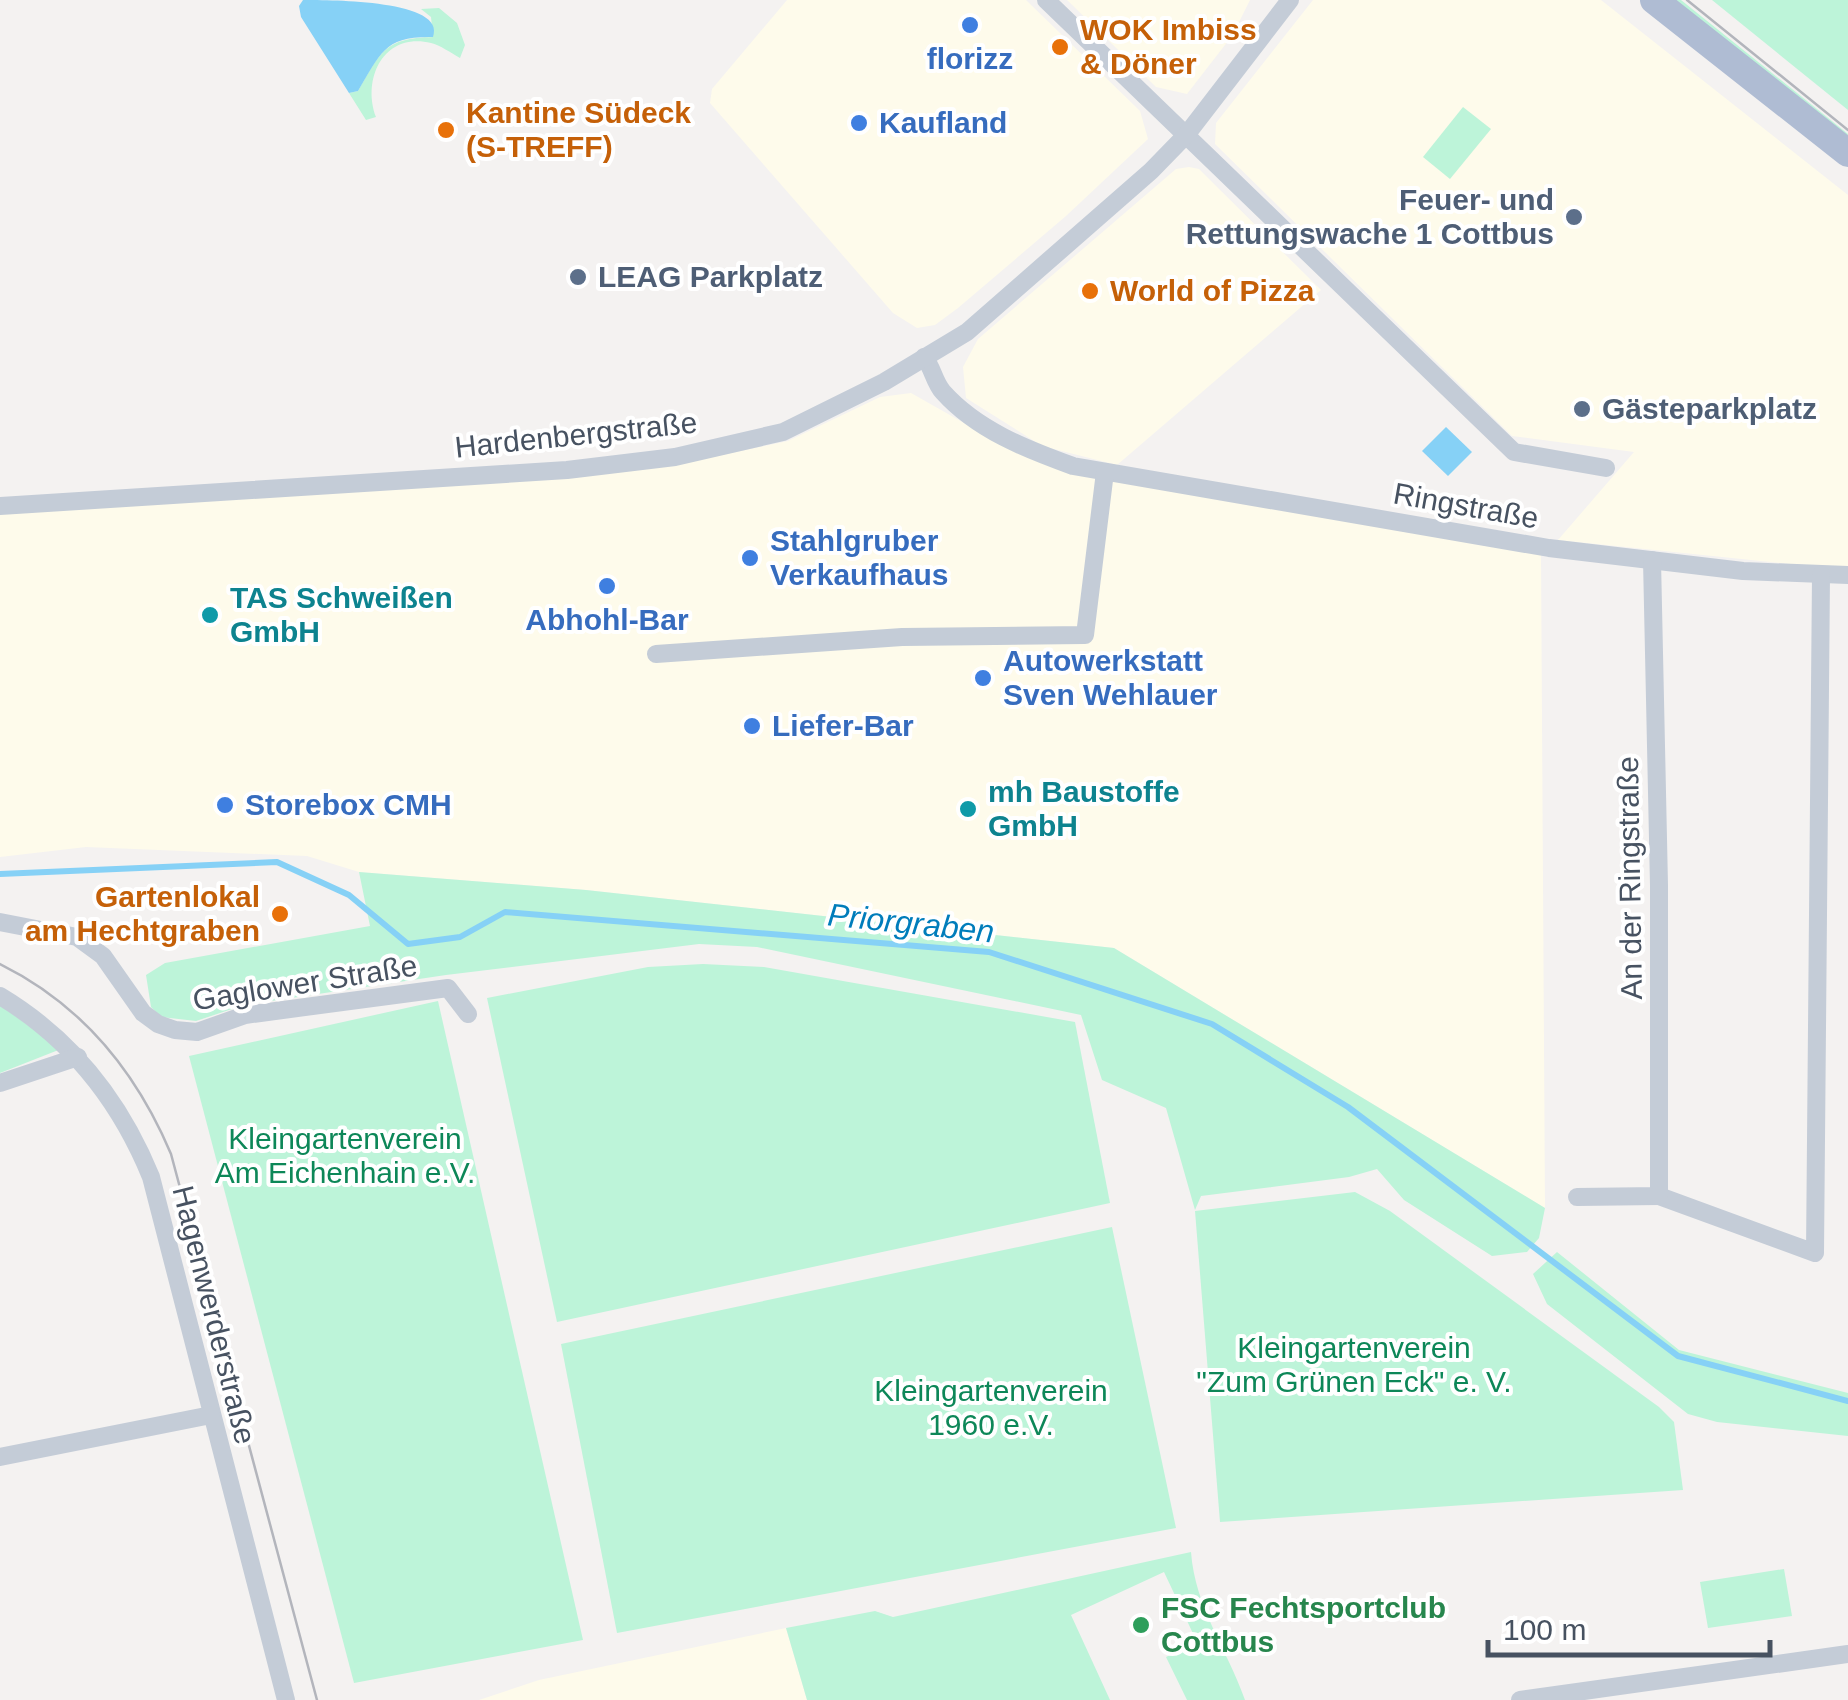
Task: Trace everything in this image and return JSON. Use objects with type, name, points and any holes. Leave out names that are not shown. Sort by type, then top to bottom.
[{"type":"main road","points":[[1654,0],[1848,154]]},
{"type":"street","points":[[1046,0],[1514,452],[1606,468]]},
{"type":"street","name":"Hardenbergstraße","points":[[2,502],[567,470],[675,457],[783,432],[967,332],[1187,134],[1290,0]]},
{"type":"street","name":"Ringstraße","points":[[917,362],[933,369],[938,386],[957,406],[1002,438],[1073,466],[1549,548],[1744,571],[1848,575]]},
{"type":"street","points":[[656,654],[902,636],[1085,635],[1105,472]]},
{"type":"street","name":"An der Ringstraße","points":[[1652,560],[1659,885],[1659,1196]]},
{"type":"street","points":[[1576,1197],[1659,1196],[1816,1254],[1821,575]]},
{"type":"street","name":"Gaglower Straße","points":[[0,922],[76,937],[103,956],[142,1013],[175,1030],[198,1032],[246,1015],[448,988],[468,1014]]},
{"type":"street","name":"Hagenwerderstraße","points":[[0,996],[32,1015],[78,1056],[120,1116],[151,1177],[286,1700]]},
{"type":"street","points":[[0,1083],[78,1056]]},
{"type":"street","points":[[0,1457],[211,1414]]},
{"type":"street","points":[[1520,1700],[1649,1692],[1848,1654]]},
{"type":"shaded area","points":[[787,0],[1026,0],[1140,111],[1148,139],[1066,216],[958,308],[935,325],[917,328],[893,313],[710,103],[712,89]]},
{"type":"shaded area","points":[[1067,0],[1250,0],[1232,36],[1187,94],[1156,87]]},
{"type":"shaded area","points":[[1313,0],[1601,0],[1848,195],[1848,567],[1558,540],[1634,452],[1512,436],[1215,144],[1216,123]]},
{"type":"shaded area","points":[[1176,169],[1199,169],[1321,290],[1117,465],[1042,446],[966,398],[963,367],[978,339]]},
{"type":"shaded area","points":[[911,393],[1010,449],[1541,555],[1545,1208],[1114,948],[586,890],[359,872],[307,856],[86,847],[0,857],[0,513],[675,465],[788,441],[880,397]]},
{"type":"shaded area","points":[[786,1628],[807,1700],[479,1700],[539,1680]]},
{"type":"green space","points":[[1673,0],[1681,0],[1848,134],[1848,141]]},
{"type":"green space","points":[[1712,0],[1848,0],[1848,110]]},
{"type":"green space","points":[[439,8],[457,23],[465,45],[460,58],[434,44],[414,41],[389,52],[380,62],[372,88],[376,117],[366,120],[349,93],[358,91],[379,57],[394,44],[433,37],[431,17],[421,9]]},
{"type":"green space","points":[[1463,107],[1491,129],[1450,179],[1423,157]]},
{"type":"green space","points":[[359,872],[586,890],[1114,948],[1545,1208],[1539,1238],[1527,1252],[1492,1256],[1404,1200],[1377,1169],[1349,1177],[1201,1196],[1195,1210],[1166,1108],[1102,1080],[1081,1015],[757,947],[699,944],[446,975],[244,1005],[196,1021],[161,1017],[151,1007],[146,975],[165,963],[370,926]]},
{"type":"green space","points":[[648,967],[764,967],[1075,1022],[1110,1203],[557,1322],[487,998]]},
{"type":"green space","name":"Kleingartenverein Am Eichenhain e.V.","points":[[438,1001],[583,1640],[354,1683],[189,1056]]},
{"type":"green space","points":[[0,1005],[61,1049],[0,1073]]},
{"type":"green space","name":"Kleingartenverein \"Zum Grünen Eck\" e. V.","points":[[1355,1192],[1390,1211],[1659,1407],[1674,1422],[1683,1490],[1220,1522],[1195,1211]]},
{"type":"green space","name":"Kleingartenverein 1960 e.V.","points":[[1112,1227],[1176,1528],[617,1633],[561,1344]]},
{"type":"green space","points":[[1557,1252],[1679,1350],[1848,1393],[1848,1436],[1717,1422],[1688,1414],[1547,1304],[1533,1274]]},
{"type":"green space","points":[[1191,1552],[1205,1610],[1245,1700],[1187,1700],[1166,1657],[1197,1642],[1164,1572],[1071,1615],[1110,1700],[807,1700],[786,1628],[875,1611],[893,1617]]},
{"type":"green space","points":[[1784,1569],[1792,1616],[1708,1628],[1700,1582]]},
{"type":"water","points":[[303,0],[361,2],[406,9],[433,25],[433,37],[404,40],[386,49],[358,91],[349,93],[301,17],[299,6]]},
{"type":"water","points":[[1446,427],[1472,452],[1448,476],[1422,451]]},
{"type":"waterway","name":"Priorgraben","points":[[0,874],[277,862],[349,895],[408,944],[460,937],[505,912],[989,952],[1212,1024],[1348,1107],[1678,1356],[1848,1401]]},
{"type":"tram line","points":[[1687,0],[1848,130]]},
{"type":"tram line","points":[[0,964],[56,999],[103,1043],[141,1095],[171,1154],[317,1700]]},
{"type":"place","name":"florizz","points":[[970,25]]},
{"type":"place","name":"WOK Imbiss & Döner","points":[[1060,47]]},
{"type":"place","name":"Kaufland","points":[[859,123]]},
{"type":"place","name":"Kantine Südeck (S-TREFF)","points":[[446,130]]},
{"type":"place","name":"Feuer- und Rettungswache 1 Cottbus","points":[[1574,217]]},
{"type":"place","name":"LEAG Parkplatz","points":[[578,277]]},
{"type":"place","name":"World of Pizza","points":[[1090,291]]},
{"type":"place","name":"Gästeparkplatz","points":[[1582,409]]},
{"type":"place","name":"Stahlgruber Verkaufhaus","points":[[750,558]]},
{"type":"place","name":"Abhohl-Bar","points":[[607,586]]},
{"type":"place","name":"TAS Schweißen GmbH","points":[[210,615]]},
{"type":"place","name":"Autowerkstatt Sven Wehlauer","points":[[983,678]]},
{"type":"place","name":"Liefer-Bar","points":[[752,726]]},
{"type":"place","name":"Storebox CMH","points":[[225,805]]},
{"type":"place","name":"mh Baustoffe GmbH","points":[[968,809]]},
{"type":"place","name":"Gartenlokal am Hechtgraben","points":[[280,914]]},
{"type":"place","name":"FSC Fechtsportclub Cottbus","points":[[1141,1625]]}]
